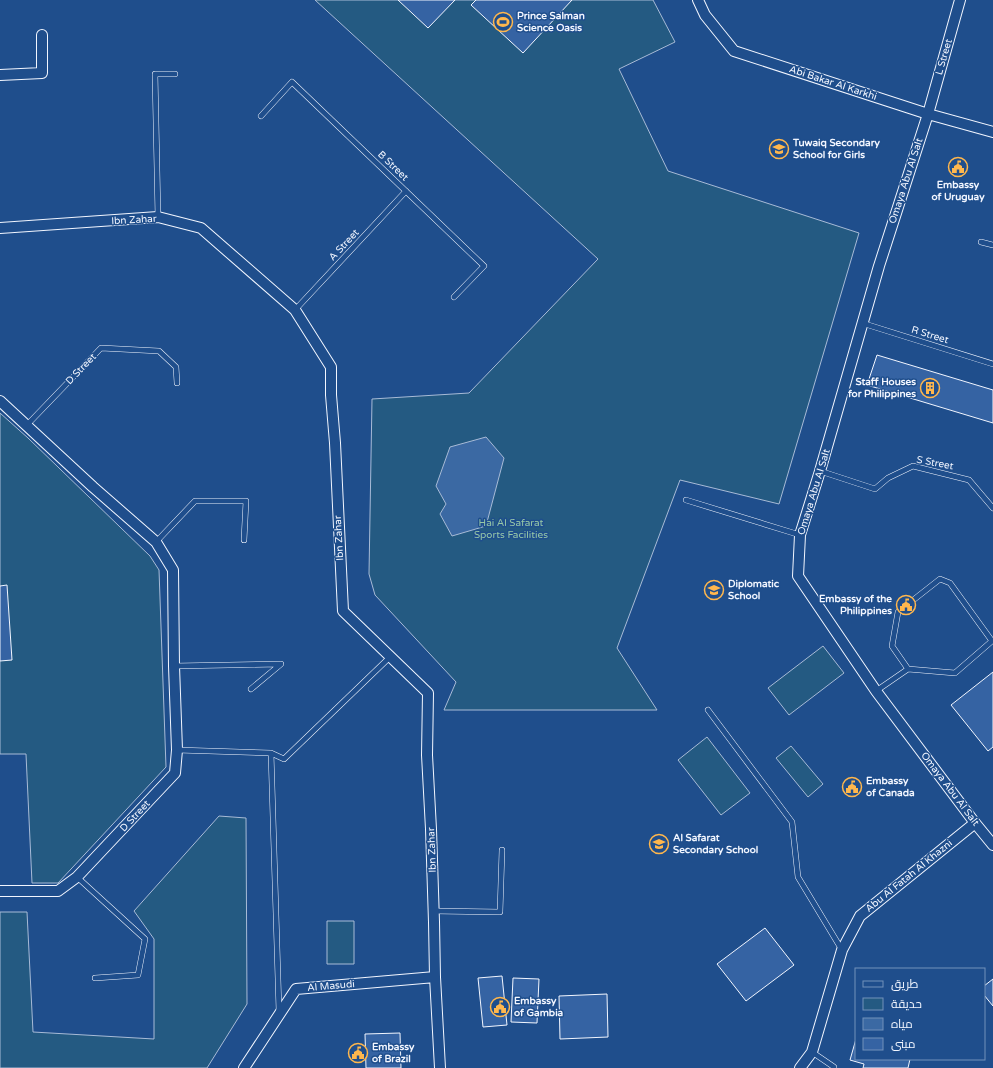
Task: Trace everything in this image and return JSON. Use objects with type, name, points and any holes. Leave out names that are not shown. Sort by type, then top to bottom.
[{"type":"street","name":"Abi Bakar Al Karkhi","points":[[698,0],[705,15],[734,51],[928,114],[993,132]]},
{"type":"street","name":"L Street","points":[[928,114],[960,0]]},
{"type":"street","points":[[0,75],[42,73],[42,35]]},
{"type":"street","name":"Omaya Abu Al Salt","points":[[928,114],[879,266],[800,535],[798,576],[876,691],[993,845]]},
{"type":"street","name":"Ibn Zahar","points":[[0,228],[158,217],[201,228],[295,310],[331,367],[331,394],[335,443],[343,611],[428,693],[427,755],[434,911],[435,977],[440,1068]]},
{"type":"street","name":"D Street","points":[[0,401],[93,487],[156,542],[173,570],[177,750],[175,772],[77,877],[58,891],[0,891]]},
{"type":"street","name":"Abu Al Fatah Al Khazni","points":[[800,1068],[812,1052],[842,950],[860,916],[975,823]]},
{"type":"street","name":"Al Masudi","points":[[244,1068],[296,989],[435,977]]},
{"type":"lane","points":[[158,217],[155,74],[175,74]]},
{"type":"lane","name":"B Street","points":[[261,116],[292,82],[484,266],[454,297]]},
{"type":"lane","name":"A Street","points":[[295,310],[406,192]]},
{"type":"lane","points":[[981,242],[993,245]]},
{"type":"lane","name":"R Street","points":[[862,323],[993,364]]},
{"type":"lane","name":"D Street","points":[[26,426],[101,348],[159,351],[176,367],[176,383]]},
{"type":"lane","name":"S Street","points":[[820,471],[875,489],[888,478],[913,466],[969,480],[993,508]]},
{"type":"lane","points":[[686,500],[800,535]]},
{"type":"lane","points":[[156,542],[195,501],[246,501],[244,540]]},
{"type":"lane","points":[[876,691],[908,669],[955,673],[992,641],[950,583],[940,579],[898,612],[892,646],[908,669]]},
{"type":"lane","points":[[177,750],[271,753],[284,759],[390,657]]},
{"type":"lane","points":[[174,666],[281,664],[250,689]]},
{"type":"lane","points":[[708,710],[792,822],[798,877],[842,950]]},
{"type":"lane","points":[[271,753],[279,1016]]},
{"type":"lane","points":[[434,911],[500,912],[502,850]]},
{"type":"lane","points":[[77,877],[145,939],[138,975],[95,978]]},
{"type":"lane","points":[[812,1052],[834,1068]]},
{"type":"green space","name":"Hai Al Safarat Sports Facilities","points":[[315,0],[653,0],[675,42],[619,69],[668,171],[859,233],[779,504],[680,480],[617,648],[657,710],[444,710],[456,682],[375,595],[369,574],[372,399],[469,393],[598,259]]},
{"type":"green space","points":[[0,413],[28,438],[150,556],[159,570],[166,767],[58,883],[32,883],[26,754],[0,754]]},
{"type":"green space","points":[[823,646],[844,673],[789,715],[768,688]]},
{"type":"green space","points":[[707,737],[750,793],[721,815],[678,760]]},
{"type":"green space","points":[[791,746],[823,784],[808,797],[776,758]]},
{"type":"green space","points":[[219,816],[246,818],[247,1004],[207,1068],[0,1068],[0,912],[27,912],[33,1032],[154,1039],[154,939],[134,911]]},
{"type":"green space","points":[[327,921],[354,921],[354,964],[327,964]]},
{"type":"water","points":[[486,437],[504,458],[486,526],[452,536],[440,514],[446,504],[436,486],[450,447]]},
{"type":"building","points":[[398,0],[455,0],[428,28]]},
{"type":"building","points":[[476,0],[572,0],[523,53],[471,5]]},
{"type":"building","name":"Staff Houses for Philippines","points":[[877,355],[993,390],[993,423],[867,385]]},
{"type":"building","points":[[7,585],[12,660],[0,661],[0,586]]},
{"type":"building","points":[[993,672],[993,747],[988,751],[951,705]]},
{"type":"building","points":[[765,928],[794,965],[746,1001],[717,964]]},
{"type":"building","points":[[502,976],[507,1025],[483,1027],[478,978]]},
{"type":"building","points":[[513,978],[539,979],[537,1023],[511,1022]]},
{"type":"building","points":[[993,979],[993,1006],[985,996],[985,985]]},
{"type":"building","points":[[607,994],[608,1037],[560,1039],[559,996]]},
{"type":"building","points":[[400,1033],[401,1068],[366,1068],[365,1034]]},
{"type":"building","points":[[855,1042],[855,1060],[910,1060],[908,1068],[863,1068],[864,1064],[850,1060]]},
{"type":"place","name":"Prince Salman Science Oasis","points":[[503,22]]},
{"type":"place","name":"Tuwaiq Secondary School for Girls","points":[[779,149]]},
{"type":"place","name":"Embassy of Uruguay","points":[[958,167]]},
{"type":"place","name":"Staff Houses for Philippines","points":[[930,388]]},
{"type":"place","name":"Diplomatic School","points":[[714,590]]},
{"type":"place","name":"Embassy of the Philippines","points":[[906,605]]},
{"type":"place","name":"Embassy of Canada","points":[[852,787]]},
{"type":"place","name":"Al Safarat Secondary School","points":[[659,844]]},
{"type":"place","name":"Embassy of Gambia","points":[[500,1007]]},
{"type":"place","name":"Embassy of Brazil","points":[[358,1053]]}]
